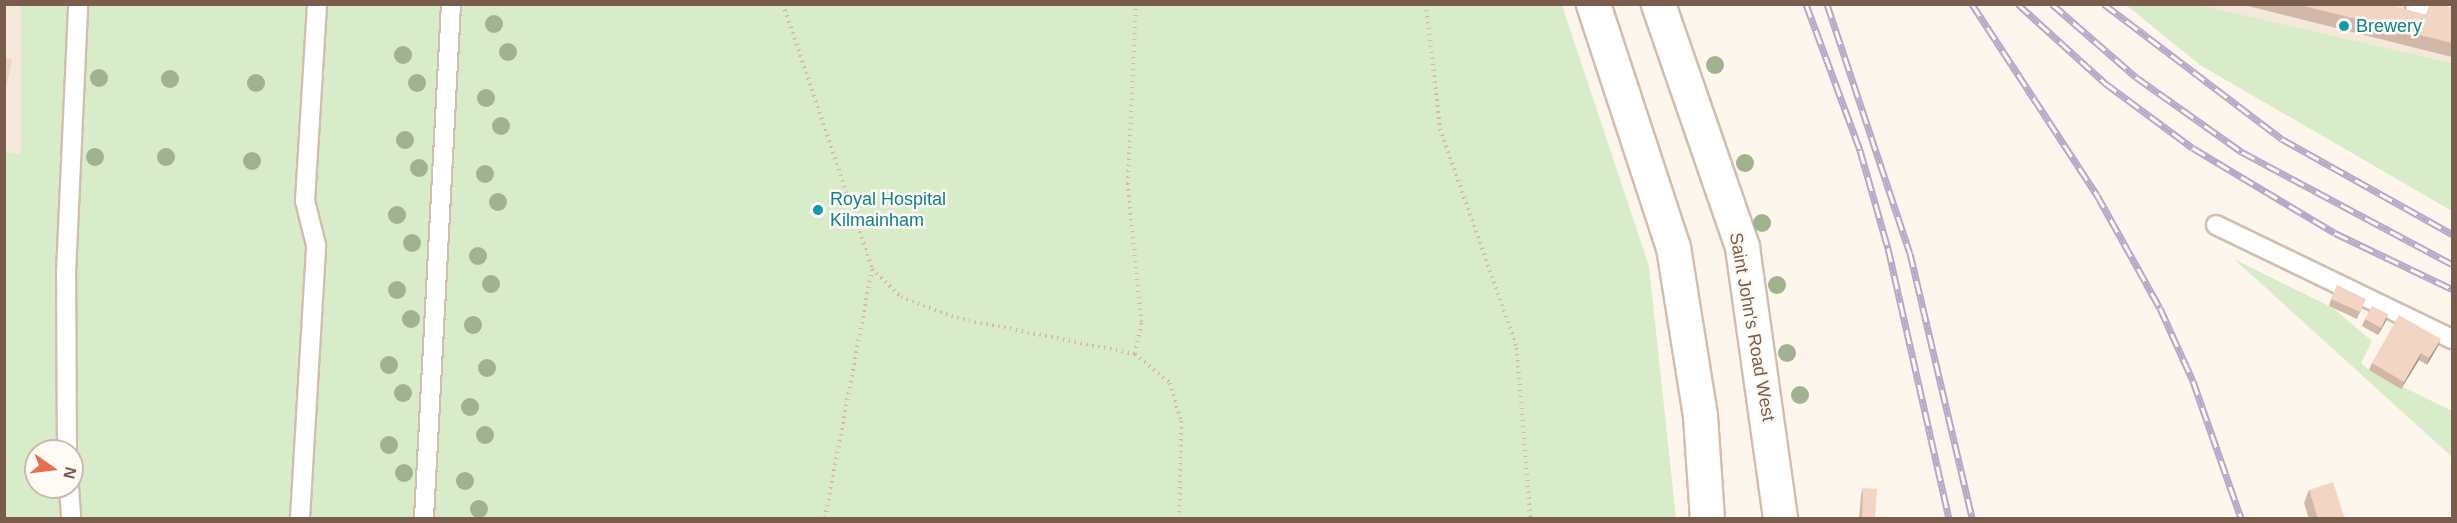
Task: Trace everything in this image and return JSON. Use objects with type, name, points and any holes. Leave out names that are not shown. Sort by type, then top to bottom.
[{"type":"main road","points":[[1593,4],[1673,248],[1700,416],[1707,519]]},
{"type":"main road","name":"Saint John's Road West","points":[[1658,4],[1742,247],[1780,519]]},
{"type":"main road","points":[[2422,4],[2452,12]]},
{"type":"lane","points":[[67,439],[66,273],[78,4]]},
{"type":"lane","points":[[300,519],[316,245],[305,201],[317,4]]},
{"type":"lane","points":[[424,519],[452,4]]},
{"type":"lane","points":[[2216,225],[2452,339]]},
{"type":"lane","points":[[70,499],[71,519]]},
{"type":"path","points":[[783,4],[872,269],[901,297],[957,318],[1135,354],[1170,383],[1181,421],[1179,519]]},
{"type":"path","points":[[1135,354],[1141,322],[1128,183],[1136,4]]},
{"type":"path","points":[[1426,4],[1440,129],[1516,348],[1530,519]]},
{"type":"path","points":[[825,519],[872,269]]},
{"type":"shaded area","points":[[5,5],[21,5],[21,154],[5,152]]},
{"type":"shaded area","points":[[2200,5],[2452,5],[2452,63]]},
{"type":"green space","name":"Royal Hospital Kilmainham","points":[[21,4],[1562,5],[1649,266],[1676,518],[5,518],[4,152],[21,154]]},
{"type":"green space","points":[[2126,5],[2200,5],[2452,63],[2452,211],[2200,65]]},
{"type":"green space","points":[[2234,259],[2333,308],[2372,341],[2361,363],[2369,370],[2452,411],[2452,457]]},
{"type":"building","points":[[2296,4],[2384,4],[2427,15],[2430,4],[2440,4],[2452,8],[2452,43]]},
{"type":"building","points":[[4,58],[12,59],[5,94],[4,94]]},
{"type":"building","points":[[2337,285],[2366,299],[2360,312],[2331,299]]},
{"type":"building","points":[[2372,306],[2388,314],[2381,328],[2365,319]]},
{"type":"building","points":[[2399,315],[2441,339],[2429,358],[2421,353],[2404,382],[2372,363]]},
{"type":"building","points":[[2333,482],[2345,519],[2318,519],[2309,490]]},
{"type":"building","points":[[1863,488],[1877,489],[1875,519],[1862,519]]},
{"type":"railway","points":[[1806,4],[1860,150],[1888,248],[1949,518]]},
{"type":"railway","points":[[1827,4],[1910,253],[1972,518]]},
{"type":"railway","points":[[1972,4],[2097,195],[2160,308],[2193,381],[2241,518]]},
{"type":"railway","points":[[2018,4],[2105,83],[2193,148],[2335,233],[2452,289]]},
{"type":"railway","points":[[2052,4],[2136,77],[2242,152],[2452,264]]},
{"type":"railway","points":[[2104,4],[2282,139],[2452,234]]},
{"type":"place","name":"Brewery","points":[[2344,26]]},
{"type":"place","name":"Royal Hospital Kilmainham","points":[[818,210]]}]
